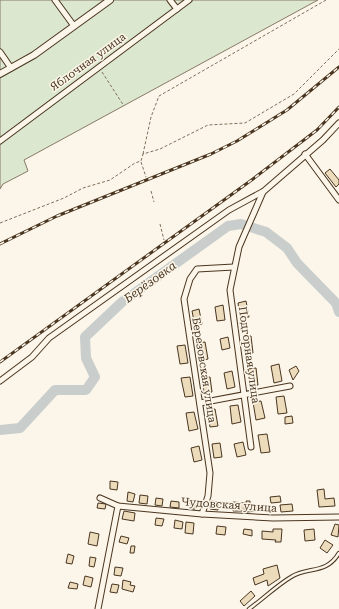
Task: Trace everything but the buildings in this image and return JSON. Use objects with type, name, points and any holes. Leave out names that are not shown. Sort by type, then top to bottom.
[{"type":"street","points":[[55,0],[74,26]]},
{"type":"street","points":[[170,0],[177,9]]},
{"type":"street","name":"Яблочная улица","points":[[0,140],[189,0]]},
{"type":"street","points":[[0,74],[34,55],[108,2]]},
{"type":"street","points":[[0,52],[11,68]]},
{"type":"street","points":[[0,381],[32,357],[49,338],[229,210],[264,191],[323,140],[339,123]]},
{"type":"street","points":[[305,154],[339,200]]},
{"type":"street","name":"Подгорная улица","points":[[251,447],[230,290],[234,266],[245,233],[264,191]]},
{"type":"street","name":"Березовская улица","points":[[202,514],[208,496],[210,473],[184,299],[190,279],[197,269],[234,266]]},
{"type":"street","points":[[200,403],[290,386]]},
{"type":"street","name":"Чудовская улица","points":[[100,498],[118,506],[202,514],[273,518],[339,517]]},
{"type":"street","points":[[98,609],[118,506]]},
{"type":"lane","points":[[249,609],[292,576],[323,568],[335,559],[339,553]]},
{"type":"path","points":[[146,177],[141,161],[142,154],[149,122],[159,96],[326,0]]},
{"type":"path","points":[[142,154],[160,149],[208,125],[245,123],[294,94],[339,50]]},
{"type":"path","points":[[99,66],[124,106]]},
{"type":"path","points":[[0,223],[64,198],[83,188],[110,180],[135,163],[141,161]]},
{"type":"path","points":[[151,191],[154,202]]},
{"type":"path","points":[[160,224],[164,240]]},
{"type":"green space","points":[[0,0],[318,0],[24,160],[28,171],[3,184],[0,189]]},
{"type":"waterway","name":"Берёзовка","points":[[0,430],[20,428],[55,390],[86,390],[95,377],[86,358],[85,337],[122,302],[228,226],[241,224],[266,232],[287,248],[297,263],[336,303],[339,312]]},
{"type":"railway","points":[[0,244],[57,216],[211,154],[237,141],[287,110],[339,67]]},
{"type":"railway","points":[[0,362],[253,179],[317,130],[339,107]]}]
